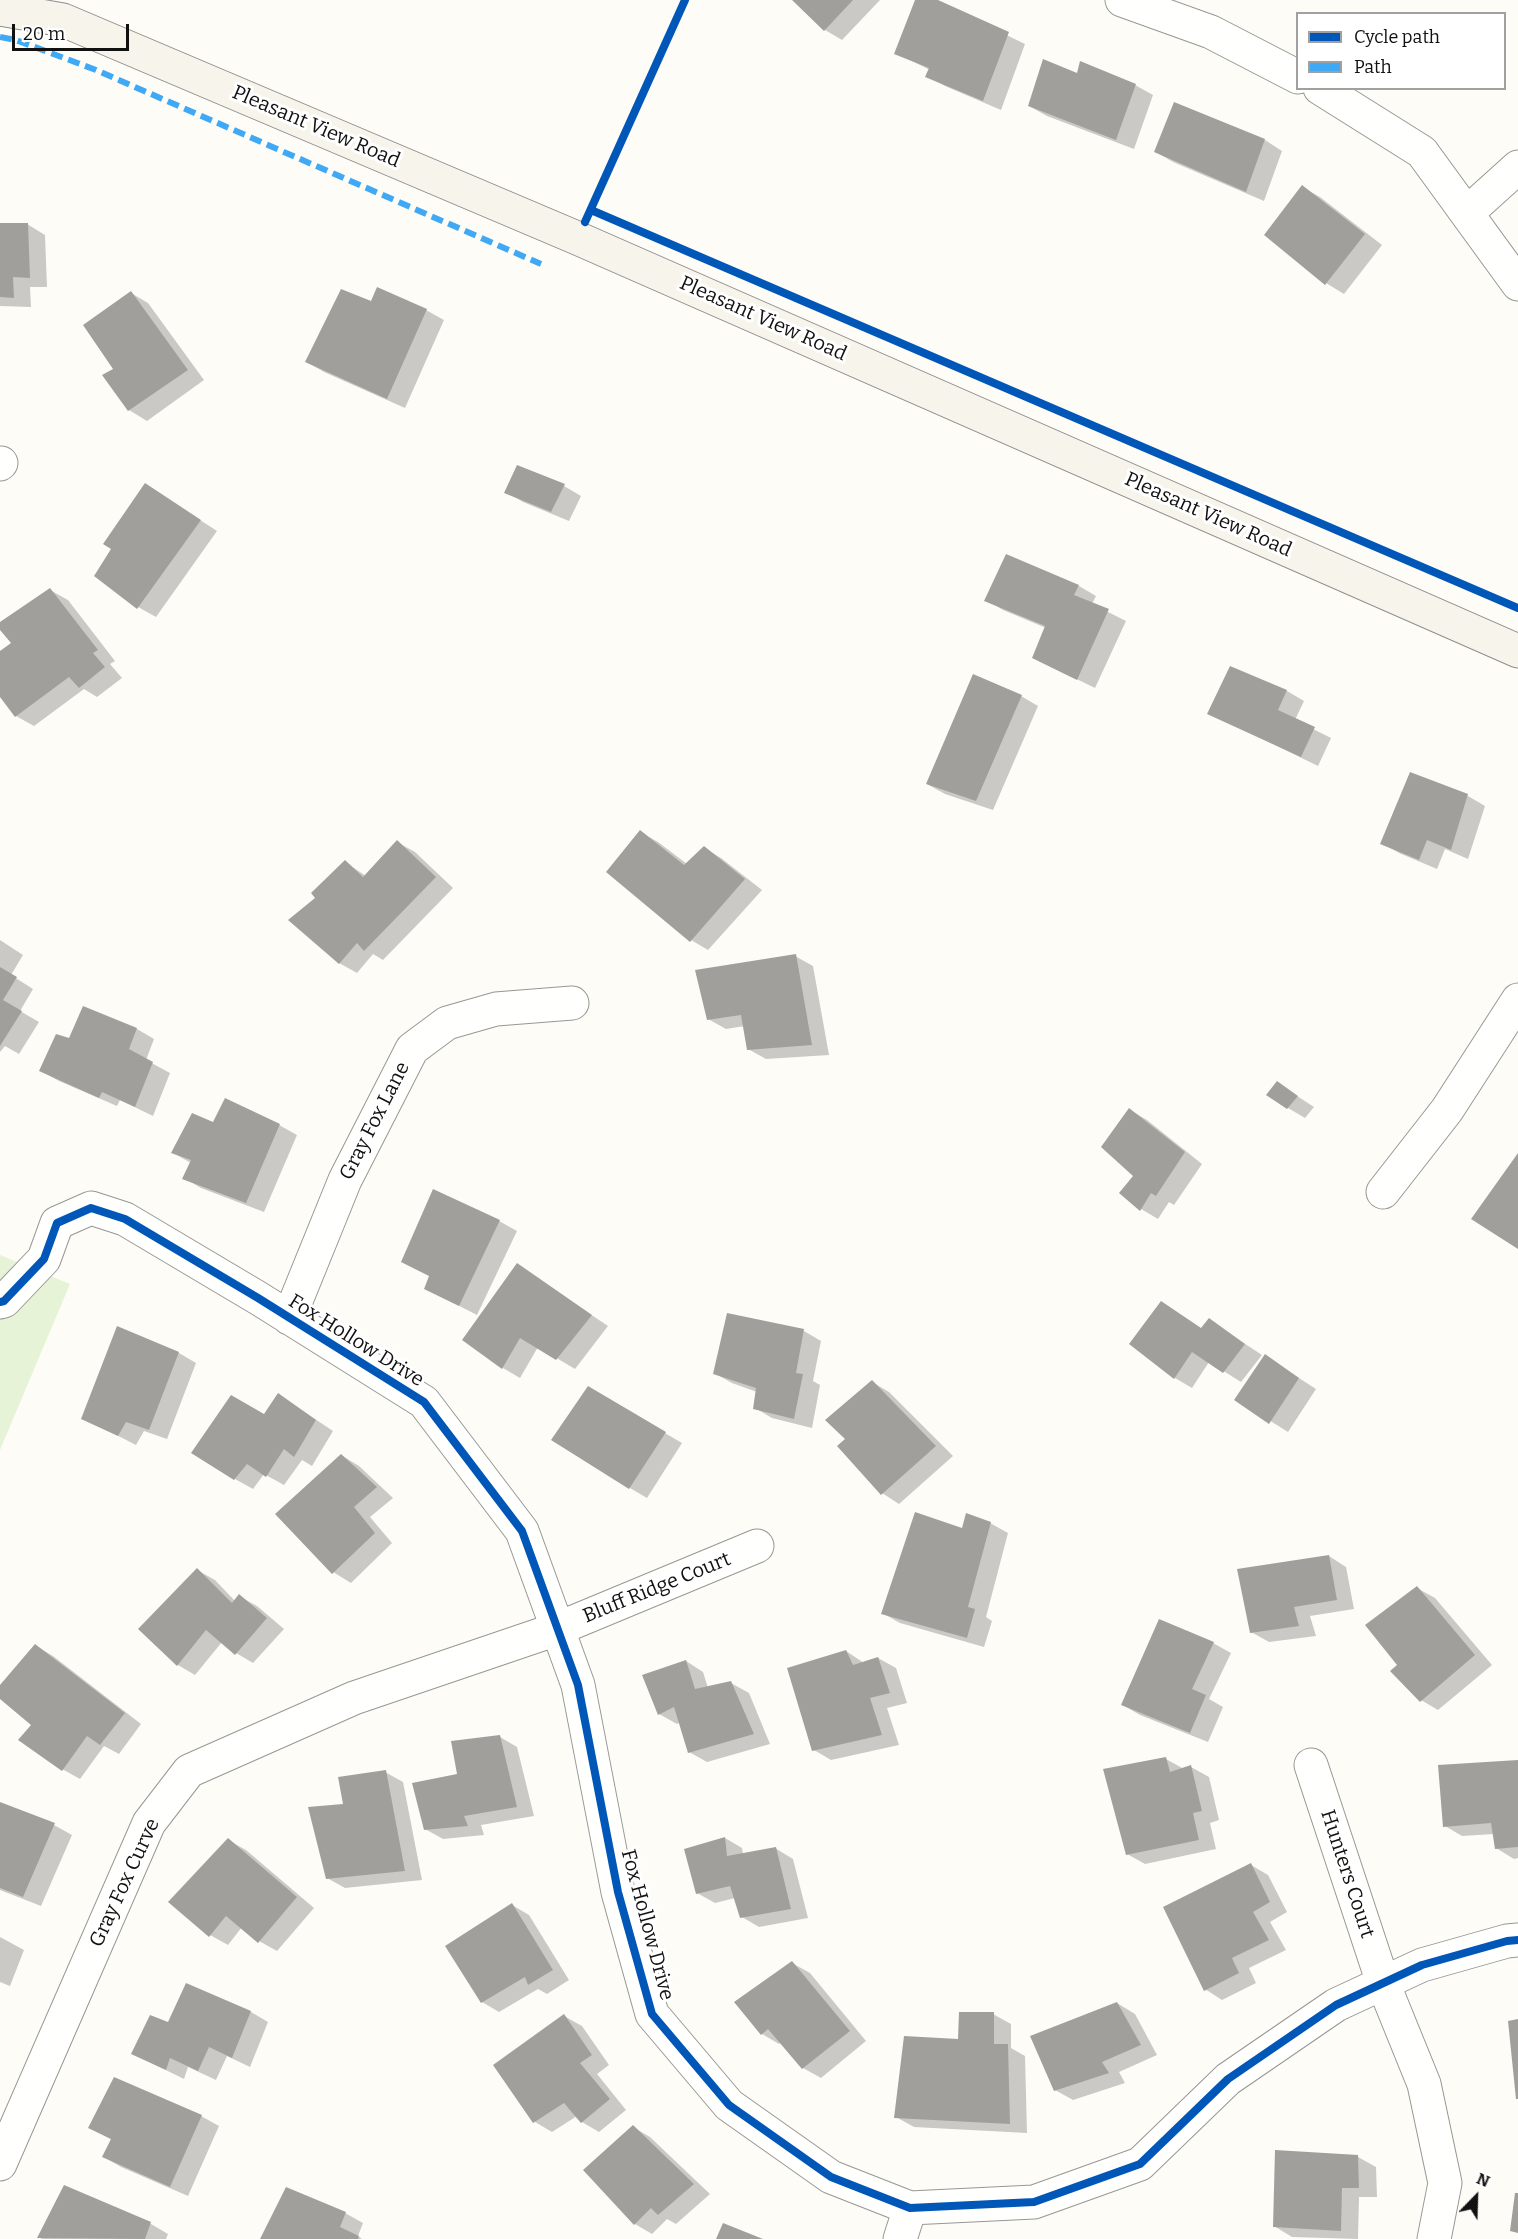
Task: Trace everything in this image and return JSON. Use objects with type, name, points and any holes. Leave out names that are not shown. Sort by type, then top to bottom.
[{"type":"street","points":[[1122,0],[1211,32],[1296,76]]},
{"type":"street","name":"Pleasant View Road","points":[[0,9],[63,20],[544,224],[1518,651]]},
{"type":"street","points":[[1323,90],[1422,152],[1518,284]]},
{"type":"street","points":[[1467,213],[1518,167]]},
{"type":"street","points":[[1383,1192],[1447,1110],[1518,1000]]},
{"type":"street","name":"Gray Fox Lane","points":[[289,1318],[345,1180],[412,1049],[447,1023],[496,1009],[572,1003]]},
{"type":"street","name":"Fox Hollow Drive","points":[[0,1302],[4,1301],[44,1259],[57,1223],[91,1208],[125,1220],[424,1402],[522,1531],[578,1685],[618,1892],[652,2014],[729,2105],[831,2177],[910,2208],[1034,2202],[1140,2164],[1228,2079],[1336,2005],[1422,1965],[1507,1941],[1518,1940]]},
{"type":"street","name":"Bluff Ridge Court","points":[[557,1629],[758,1546]]},
{"type":"street","name":"Gray Fox Curve","points":[[0,2164],[149,1823],[189,1772],[354,1698],[557,1629]]},
{"type":"street","name":"Hunters Court","points":[[1311,1765],[1383,1983]]},
{"type":"street","points":[[1383,1983],[1424,2084],[1445,2183],[1434,2239]]},
{"type":"street","points":[[900,2239],[910,2208]]},
{"type":"path","points":[[591,210],[685,0]]},
{"type":"green space","points":[[0,1255],[70,1284],[0,1450]]},
{"type":"building","points":[[792,0],[853,0],[824,31]]},
{"type":"building","points":[[915,0],[938,0],[1009,32],[983,101],[925,77],[929,68],[894,54]]},
{"type":"building","points":[[1043,59],[1077,73],[1080,61],[1136,84],[1116,140],[1028,106]]},
{"type":"building","points":[[1174,102],[1265,139],[1246,192],[1154,152]]},
{"type":"building","points":[[1302,185],[1365,234],[1325,285],[1264,235]]},
{"type":"building","points":[[0,223],[28,223],[30,278],[13,277],[14,298],[0,297]]},
{"type":"building","points":[[377,287],[427,309],[387,399],[305,362],[341,289],[371,301]]},
{"type":"building","points":[[131,291],[188,370],[128,411],[102,375],[113,369],[83,325]]},
{"type":"building","points":[[517,465],[565,484],[551,512],[504,493]]},
{"type":"building","points":[[145,483],[201,520],[137,609],[94,576],[111,549],[103,544]]},
{"type":"building","points":[[1006,554],[1079,585],[1074,595],[1109,609],[1077,680],[1032,658],[1045,626],[984,601]]},
{"type":"building","points":[[50,588],[98,650],[93,653],[105,667],[79,688],[69,677],[15,717],[0,697],[0,651],[11,643],[0,630],[0,622]]},
{"type":"building","points":[[1230,666],[1287,690],[1278,710],[1315,727],[1301,757],[1207,714]]},
{"type":"building","points":[[973,674],[1022,695],[976,801],[926,784]]},
{"type":"building","points":[[1410,772],[1468,794],[1451,850],[1427,840],[1419,860],[1380,844]]},
{"type":"building","points":[[640,830],[684,865],[704,846],[745,879],[690,942],[606,872]]},
{"type":"building","points":[[397,840],[436,877],[364,951],[357,943],[339,964],[288,920],[315,898],[311,893],[345,860],[363,877]]},
{"type":"building","points":[[796,954],[812,1045],[747,1050],[741,1015],[707,1020],[695,970]]},
{"type":"building","points":[[0,967],[17,977],[3,1000],[22,1011],[0,1046]]},
{"type":"building","points":[[83,1006],[137,1028],[129,1049],[153,1062],[135,1107],[102,1092],[99,1098],[39,1071],[56,1034],[69,1038]]},
{"type":"building","points":[[1277,1081],[1298,1096],[1287,1109],[1266,1095]]},
{"type":"building","points":[[225,1098],[280,1124],[246,1203],[182,1179],[191,1160],[171,1153],[192,1113],[213,1122]]},
{"type":"building","points":[[1129,1108],[1185,1152],[1156,1196],[1151,1193],[1140,1211],[1119,1193],[1133,1176],[1101,1147]]},
{"type":"building","points":[[1518,1153],[1518,1249],[1471,1219]]},
{"type":"building","points":[[433,1189],[500,1220],[459,1306],[424,1289],[429,1276],[401,1262]]},
{"type":"building","points":[[517,1263],[592,1315],[556,1360],[520,1338],[502,1369],[462,1340]]},
{"type":"building","points":[[1161,1301],[1201,1328],[1209,1318],[1245,1344],[1223,1373],[1192,1352],[1174,1379],[1129,1344]]},
{"type":"building","points":[[727,1313],[804,1329],[796,1373],[803,1374],[794,1419],[753,1409],[756,1388],[713,1374]]},
{"type":"building","points":[[117,1326],[179,1352],[149,1430],[126,1422],[118,1436],[81,1419]]},
{"type":"building","points":[[1265,1354],[1299,1378],[1269,1424],[1234,1400]]},
{"type":"building","points":[[872,1380],[936,1446],[881,1495],[837,1446],[845,1439],[825,1420]]},
{"type":"building","points":[[588,1386],[666,1432],[629,1489],[551,1440]]},
{"type":"building","points":[[278,1393],[316,1420],[294,1457],[284,1449],[266,1477],[247,1464],[234,1480],[191,1453],[231,1395],[264,1414]]},
{"type":"building","points":[[341,1454],[377,1487],[354,1507],[375,1533],[332,1574],[275,1514]]},
{"type":"building","points":[[915,1512],[962,1528],[966,1513],[991,1522],[968,1607],[975,1609],[967,1638],[881,1614]]},
{"type":"building","points":[[1329,1555],[1337,1600],[1294,1607],[1299,1626],[1250,1633],[1237,1569]]},
{"type":"building","points":[[197,1568],[232,1603],[239,1594],[267,1618],[235,1655],[206,1630],[177,1666],[138,1629]]},
{"type":"building","points":[[1417,1586],[1475,1655],[1420,1702],[1390,1671],[1397,1665],[1365,1625]]},
{"type":"building","points":[[1159,1619],[1214,1642],[1192,1689],[1206,1695],[1190,1733],[1121,1705]]},
{"type":"building","points":[[35,1644],[125,1713],[100,1745],[87,1736],[62,1771],[18,1740],[31,1725],[0,1699],[0,1685]]},
{"type":"building","points":[[846,1650],[853,1665],[878,1657],[890,1693],[870,1698],[882,1735],[812,1751],[787,1668]]},
{"type":"building","points":[[686,1660],[695,1689],[731,1681],[754,1734],[688,1753],[674,1707],[658,1715],[642,1675]]},
{"type":"building","points":[[500,1735],[517,1807],[464,1816],[468,1826],[424,1830],[412,1783],[457,1774],[451,1741]]},
{"type":"building","points":[[1166,1757],[1170,1772],[1191,1765],[1202,1811],[1193,1813],[1199,1840],[1126,1855],[1103,1769]]},
{"type":"building","points":[[1518,1760],[1518,1847],[1495,1849],[1491,1823],[1443,1827],[1438,1765]]},
{"type":"building","points":[[386,1770],[405,1871],[326,1879],[308,1807],[343,1804],[338,1777]]},
{"type":"building","points":[[0,1802],[55,1823],[23,1897],[0,1888]]},
{"type":"building","points":[[725,1837],[727,1856],[776,1847],[791,1909],[740,1918],[730,1886],[696,1894],[684,1849]]},
{"type":"building","points":[[228,1838],[297,1897],[258,1943],[226,1916],[209,1937],[168,1902]]},
{"type":"building","points":[[1251,1863],[1270,1902],[1253,1912],[1269,1940],[1232,1958],[1239,1973],[1204,1991],[1163,1907]]},
{"type":"building","points":[[512,1903],[553,1970],[528,1985],[525,1977],[481,2003],[445,1946]]},
{"type":"building","points":[[792,1961],[850,2031],[802,2069],[768,2029],[761,2035],[734,2002]]},
{"type":"building","points":[[186,1983],[251,2011],[232,2058],[209,2047],[198,2071],[170,2058],[166,2070],[131,2054],[150,2015],[168,2022]]},
{"type":"building","points":[[1117,2002],[1141,2045],[1102,2062],[1109,2073],[1054,2091],[1030,2036]]},
{"type":"building","points":[[959,2012],[994,2012],[994,2044],[1008,2044],[1010,2124],[894,2118],[904,2036],[958,2039]]},
{"type":"building","points":[[564,2014],[592,2055],[580,2063],[610,2099],[581,2123],[564,2103],[533,2123],[493,2065]]},
{"type":"building","points":[[1518,2019],[1518,2099],[1516,2099],[1508,2021]]},
{"type":"building","points":[[114,2077],[202,2115],[170,2187],[102,2157],[111,2139],[88,2128]]},
{"type":"building","points":[[633,2125],[694,2184],[658,2215],[651,2208],[634,2225],[583,2170]]},
{"type":"building","points":[[1275,2150],[1358,2155],[1359,2188],[1342,2188],[1341,2231],[1273,2227]]},
{"type":"building","points":[[64,2185],[151,2222],[145,2239],[37,2238]]},
{"type":"building","points":[[286,2187],[346,2212],[340,2227],[359,2236],[358,2239],[260,2239]]},
{"type":"building","points":[[1515,2193],[1518,2193],[1518,2233],[1510,2231]]},
{"type":"building","points":[[723,2223],[763,2239],[716,2239]]},
{"type":"marked path","points":[[0,37],[16,40],[96,70],[541,264]]},
{"type":"cycle path","points":[[585,222],[685,0]]},
{"type":"cycle path","points":[[591,210],[1518,608]]},
{"type":"cycle path","points":[[0,1302],[4,1301],[44,1259],[57,1223],[91,1208],[125,1219],[258,1298],[424,1402],[522,1531],[578,1685],[618,1892],[652,2014],[729,2105],[831,2177],[910,2208],[1034,2202],[1140,2164],[1228,2079],[1336,2005],[1422,1965],[1507,1941],[1518,1940]]}]
